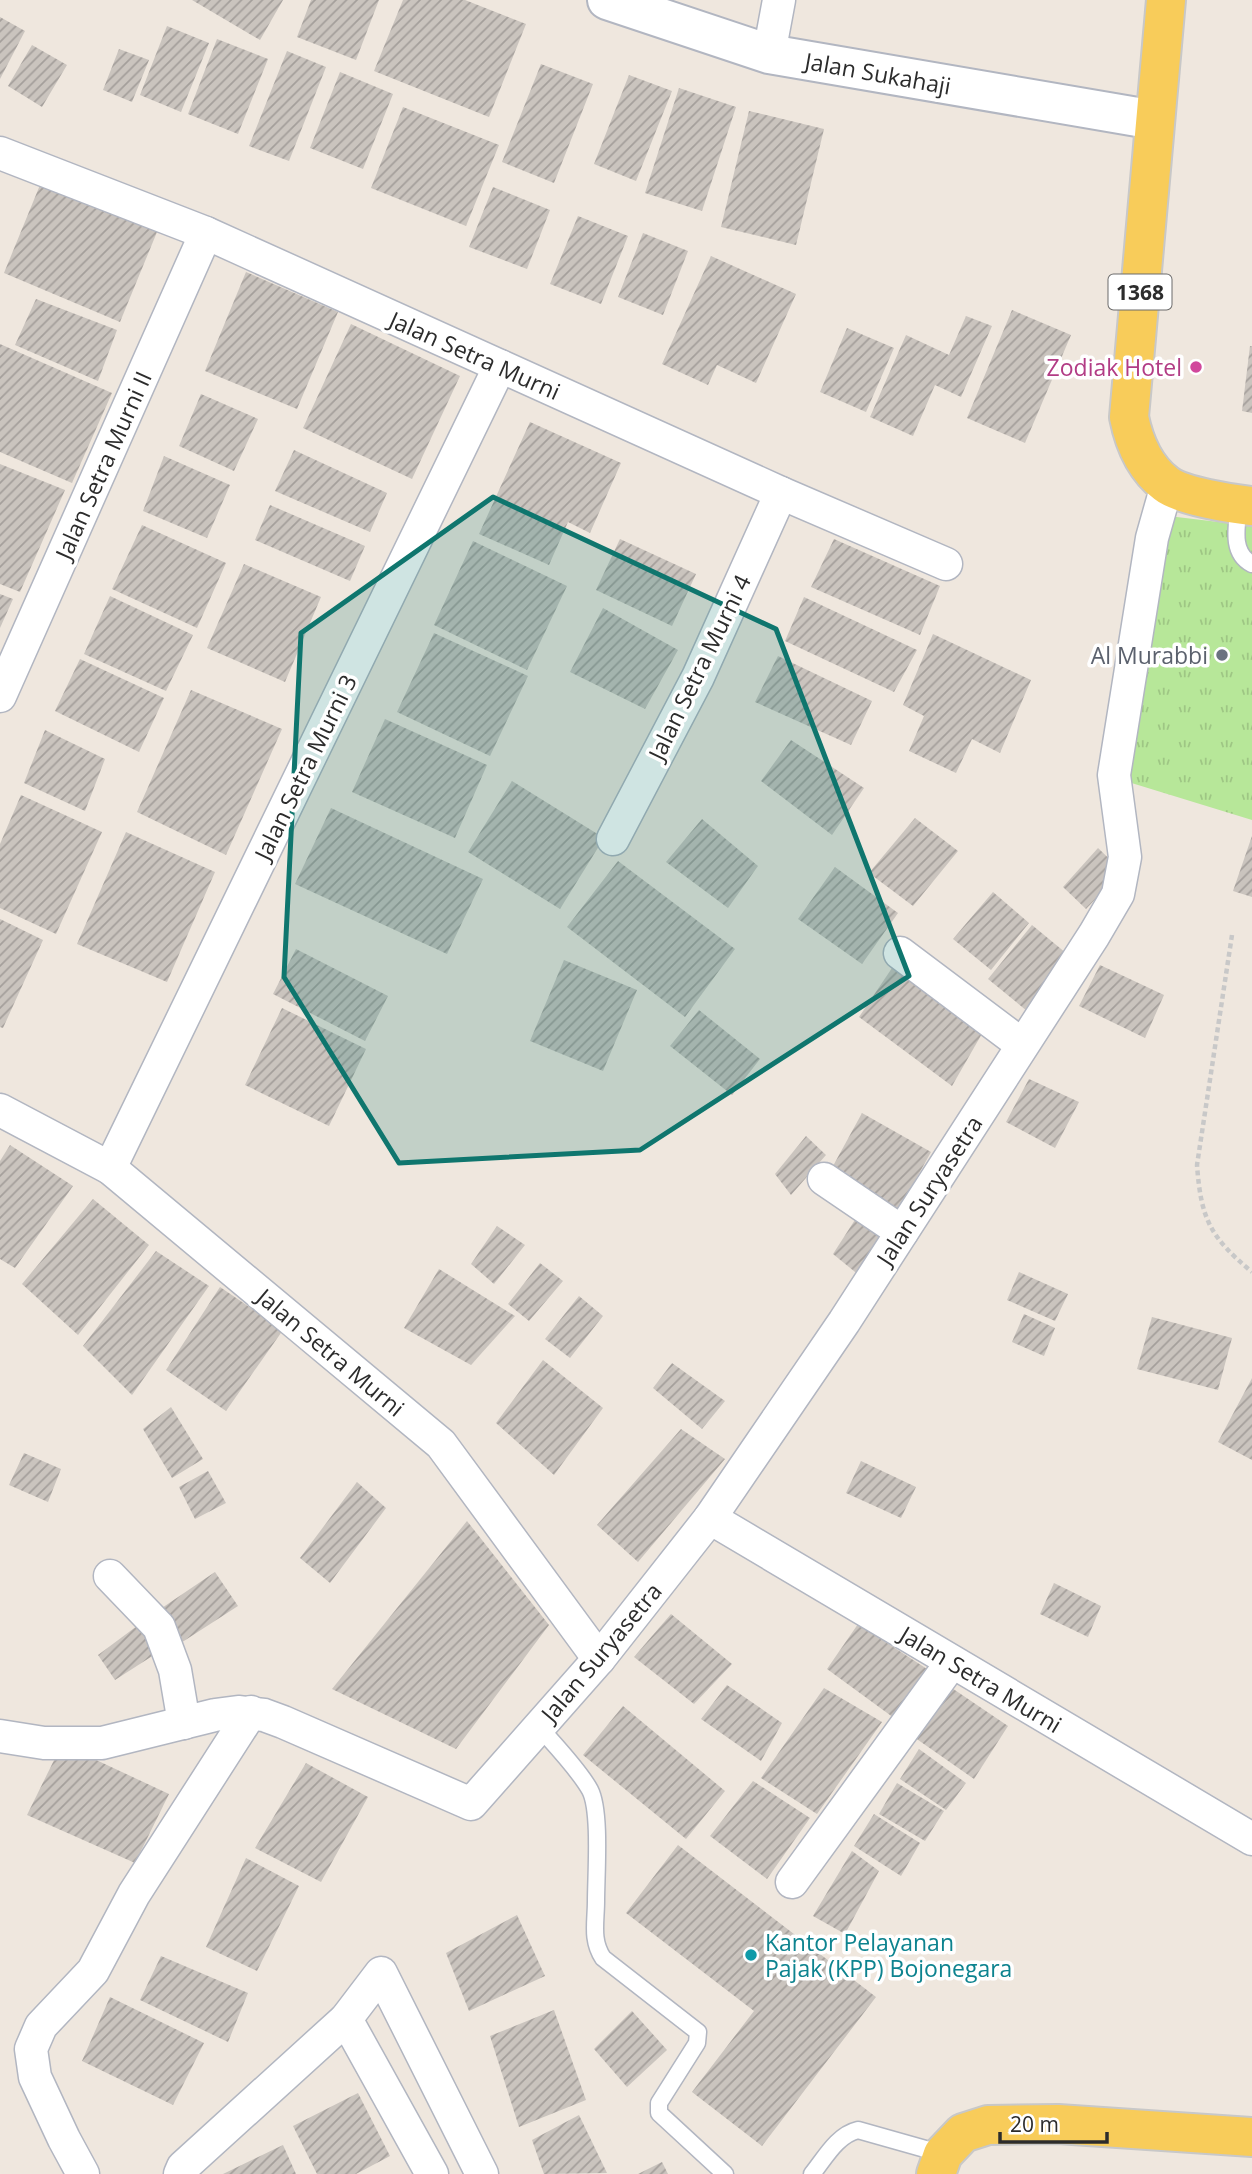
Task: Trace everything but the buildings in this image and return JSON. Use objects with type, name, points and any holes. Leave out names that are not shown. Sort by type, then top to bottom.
[{"type":"main road","name":"1368","points":[[1166,0],[1129,417],[1133,440],[1143,457],[1167,485],[1199,497],[1245,505]]},
{"type":"main road","points":[[939,2164],[963,2133],[988,2125],[1058,2124],[1252,2137]]},
{"type":"street","name":"Jalan Sukahaji","points":[[607,0],[769,54],[1156,120]]},
{"type":"street","points":[[769,54],[779,0]]},
{"type":"street","name":"Jalan Setra Murni","points":[[0,153],[206,233],[781,493],[946,564]]},
{"type":"street","name":"Jalan Setra Murni II","points":[[0,696],[206,233]]},
{"type":"street","name":"Jalan Setra Murni 3","points":[[110,1168],[500,366]]},
{"type":"street","name":"Jalan Suryasetra","points":[[251,1712],[283,1723],[471,1804],[599,1659],[710,1518],[844,1322],[1118,894],[1125,857],[1114,775],[1152,538],[1167,485]]},
{"type":"street","name":"Jalan Setra Murni 4","points":[[613,839],[698,677],[781,493]]},
{"type":"street","points":[[900,953],[1021,1044]]},
{"type":"street","name":"Jalan Setra Murni","points":[[0,1110],[110,1168],[441,1444],[599,1659]]},
{"type":"street","points":[[824,1180],[902,1232]]},
{"type":"street","name":"Jalan Setra Murni","points":[[710,1518],[1252,1839]]},
{"type":"street","points":[[110,1576],[159,1627],[175,1670],[184,1723]]},
{"type":"street","points":[[792,1882],[952,1662]]},
{"type":"street","points":[[0,1736],[44,1743],[102,1743],[215,1715],[251,1712]]},
{"type":"street","points":[[83,2174],[35,2077],[31,2049],[40,2026],[93,1971],[134,1894],[251,1712]]},
{"type":"street","points":[[180,2174],[183,2167],[346,2018],[381,1973],[482,2174]]},
{"type":"street","points":[[346,2018],[432,2174]]},
{"type":"lane","points":[[1245,505],[1236,542],[1245,561],[1252,564]]},
{"type":"lane","points":[[539,1727],[590,1790],[596,1808],[594,1926],[599,1952],[603,1958],[698,2032],[697,2043],[659,2103],[659,2113],[725,2174]]},
{"type":"lane","points":[[812,2174],[839,2140],[848,2132],[858,2130],[939,2164]]},
{"type":"path","points":[[1232,935],[1197,1165],[1200,1200],[1211,1228],[1226,1251],[1252,1272]]},
{"type":"highlighted area","points":[[493,497],[776,629],[909,976],[640,1150],[399,1163],[284,977],[301,633]]},
{"type":"green space","points":[[1160,515],[1252,526],[1252,820],[1125,781]]},
{"type":"place","name":"Zodiak Hotel","points":[[1196,367]]},
{"type":"place","name":"Al Murabbi","points":[[1222,655]]},
{"type":"place","name":"Kantor Pelayanan Pajak (KPP) Bojonegara","points":[[751,1955]]}]
